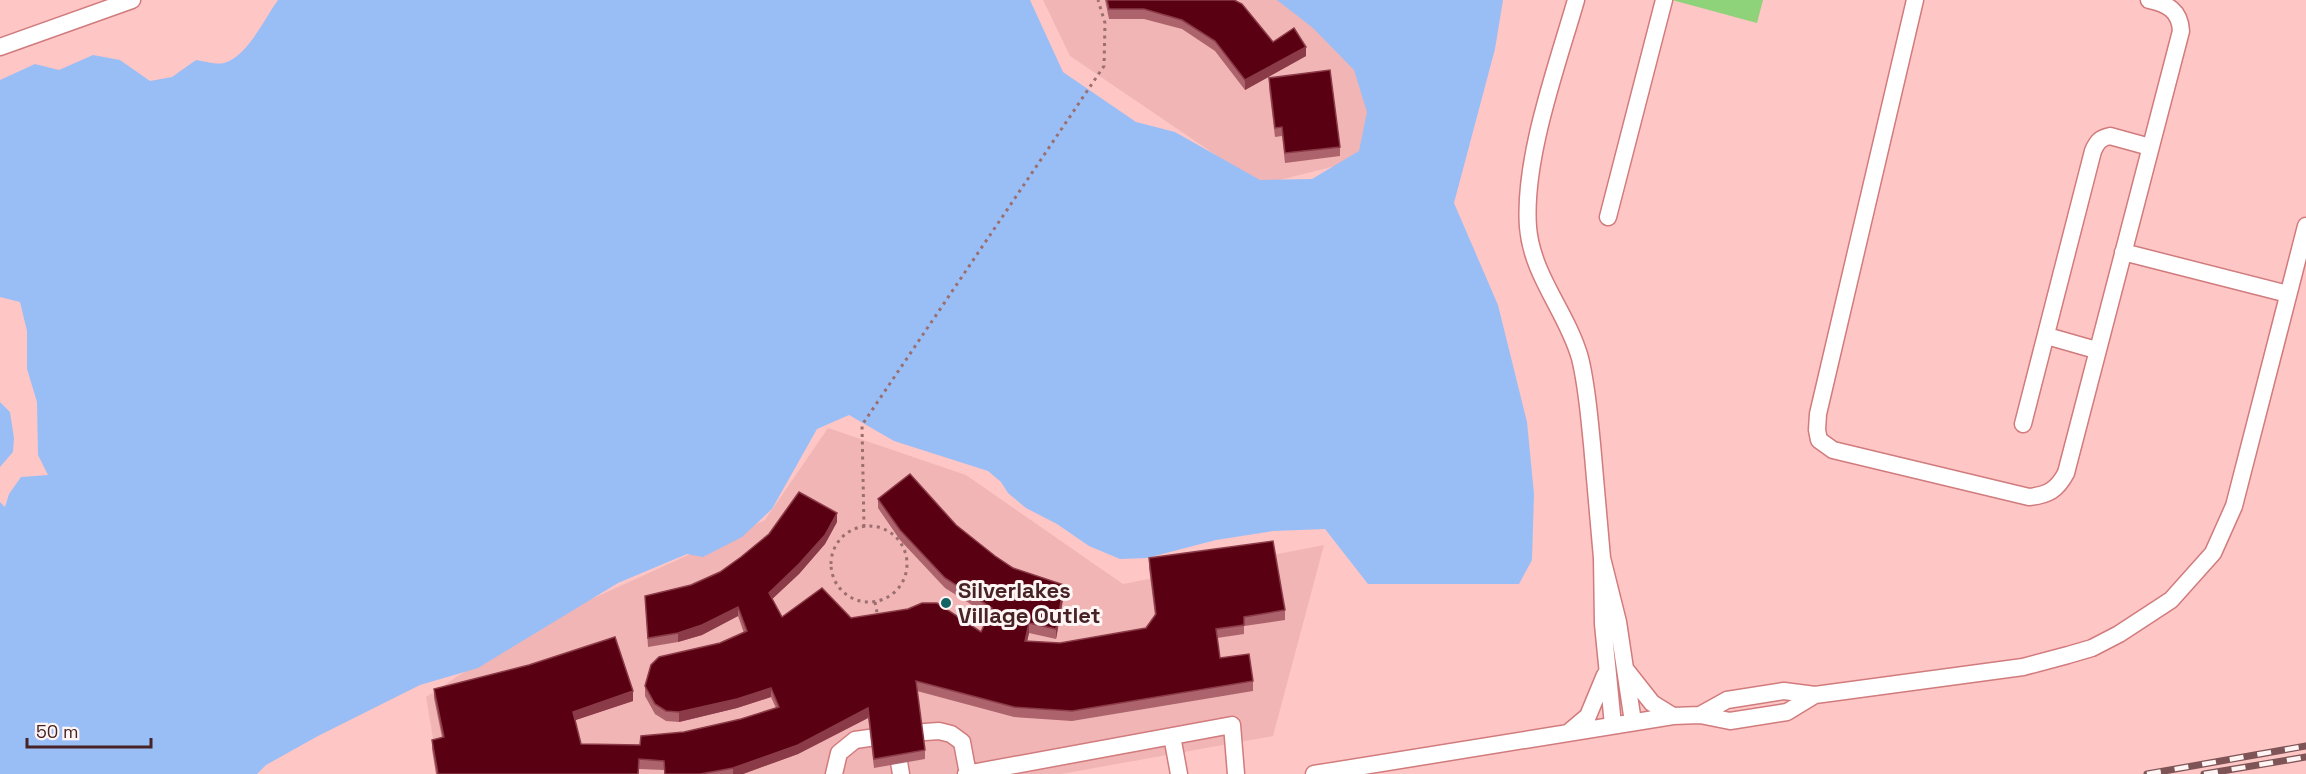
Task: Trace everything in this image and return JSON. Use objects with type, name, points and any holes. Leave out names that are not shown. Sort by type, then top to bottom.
[{"type":"street","points":[[0,47],[132,0]]},
{"type":"street","points":[[1576,0],[1533,160],[1528,193],[1528,226],[1539,271],[1575,342],[1588,404],[1602,558],[1603,624],[1613,725]]},
{"type":"street","points":[[1608,217],[1664,0]]},
{"type":"street","points":[[1915,0],[1818,414],[1819,440],[1833,450],[2016,495],[2040,496],[2058,486],[2066,473],[2096,350],[2181,32],[2181,21],[2176,13],[2170,7],[2149,0]]},
{"type":"street","points":[[2023,424],[2092,151],[2103,137],[2110,136],[2150,147]]},
{"type":"street","points":[[1700,715],[1727,700],[1784,691],[1815,695],[2023,667],[2092,648],[2120,634],[2171,600],[2213,554],[2234,506],[2306,226]]},
{"type":"street","points":[[2122,252],[2288,294]]},
{"type":"street","points":[[2047,336],[2096,350]]},
{"type":"street","points":[[1602,558],[1623,650],[1633,722]]},
{"type":"street","points":[[1569,733],[1588,716],[1606,662],[1623,650]]},
{"type":"street","points":[[1625,669],[1652,703],[1673,716]]},
{"type":"street","points":[[1784,691],[1787,711]]},
{"type":"street","points":[[1314,774],[1673,716],[1700,715],[1730,721],[1787,711],[1815,695]]},
{"type":"street","points":[[1727,700],[1730,721]]},
{"type":"street","points":[[834,774],[839,753],[855,740],[897,734],[939,731],[951,734],[962,742],[967,774],[1232,725],[1236,774]]},
{"type":"street","points":[[1172,736],[1179,774]]},
{"type":"path","points":[[864,526],[862,425],[1104,66],[1105,23],[1098,0]]},
{"type":"path","points":[[864,526],[875,526],[896,537],[907,558],[903,581],[896,591],[875,602],[850,597],[840,588],[833,576],[831,564],[834,550],[841,539],[851,531],[864,526]]},
{"type":"path","points":[[875,602],[879,624]]},
{"type":"shaded area","points":[[1043,0],[1293,0],[1396,87],[1363,159],[1260,185],[1070,56]]},
{"type":"shaded area","name":"Silverlakes Village Outlet","points":[[828,428],[966,475],[1123,584],[1324,545],[1273,736],[1061,774],[439,774],[426,697],[541,622],[765,520]]},
{"type":"green space","points":[[1672,0],[1763,0],[1757,23]]},
{"type":"water","points":[[278,0],[1030,0],[1063,72],[1136,122],[1175,132],[1260,180],[1312,179],[1359,151],[1367,112],[1354,70],[1313,28],[1277,0],[1503,0],[1495,49],[1454,203],[1498,305],[1527,422],[1534,494],[1532,560],[1519,584],[1368,584],[1325,529],[1273,531],[1216,540],[1147,558],[1120,559],[1089,546],[1057,524],[1026,508],[1008,493],[1001,482],[988,471],[894,441],[849,415],[817,429],[772,509],[742,537],[703,557],[687,554],[618,583],[478,668],[420,685],[318,736],[266,765],[257,774],[0,774],[0,502],[5,507],[9,494],[21,477],[48,475],[38,455],[37,402],[27,369],[27,331],[20,302],[0,297],[0,80],[35,64],[59,70],[93,55],[120,60],[150,81],[172,77],[196,60],[224,63],[248,45]]},
{"type":"water","points":[[0,402],[10,412],[14,438],[13,452],[0,467]]},
{"type":"building","points":[[1107,0],[1234,0],[1242,4],[1273,42],[1294,28],[1306,47],[1245,80],[1215,41],[1182,20],[1144,9],[1109,9]]},
{"type":"building","points":[[1330,70],[1340,147],[1285,153],[1282,127],[1275,128],[1269,78]]},
{"type":"building","points":[[910,474],[956,525],[995,556],[1013,568],[1064,585],[1056,629],[1029,623],[1025,641],[1060,643],[1146,628],[1156,614],[1149,558],[1273,541],[1285,610],[1244,617],[1244,625],[1216,629],[1220,658],[1249,654],[1253,681],[1072,711],[1014,707],[916,681],[925,750],[874,759],[868,708],[798,745],[733,768],[700,774],[665,774],[664,761],[639,759],[638,774],[438,774],[432,740],[444,737],[434,689],[529,665],[615,637],[633,691],[573,712],[581,744],[640,745],[641,736],[684,732],[741,719],[779,707],[771,688],[737,699],[679,712],[666,711],[655,704],[645,686],[651,665],[659,657],[720,643],[747,631],[738,607],[702,625],[678,633],[648,638],[645,596],[691,585],[720,572],[769,534],[799,492],[837,513],[825,535],[769,593],[782,617],[822,588],[851,618],[908,609],[922,603],[937,603],[981,632],[992,608],[945,578],[900,530],[878,499]]},
{"type":"railway","points":[[2147,774],[2306,746]]},
{"type":"railway","points":[[2204,774],[2306,757]]},
{"type":"place","name":"Silverlakes Village Outlet","points":[[946,603]]}]
